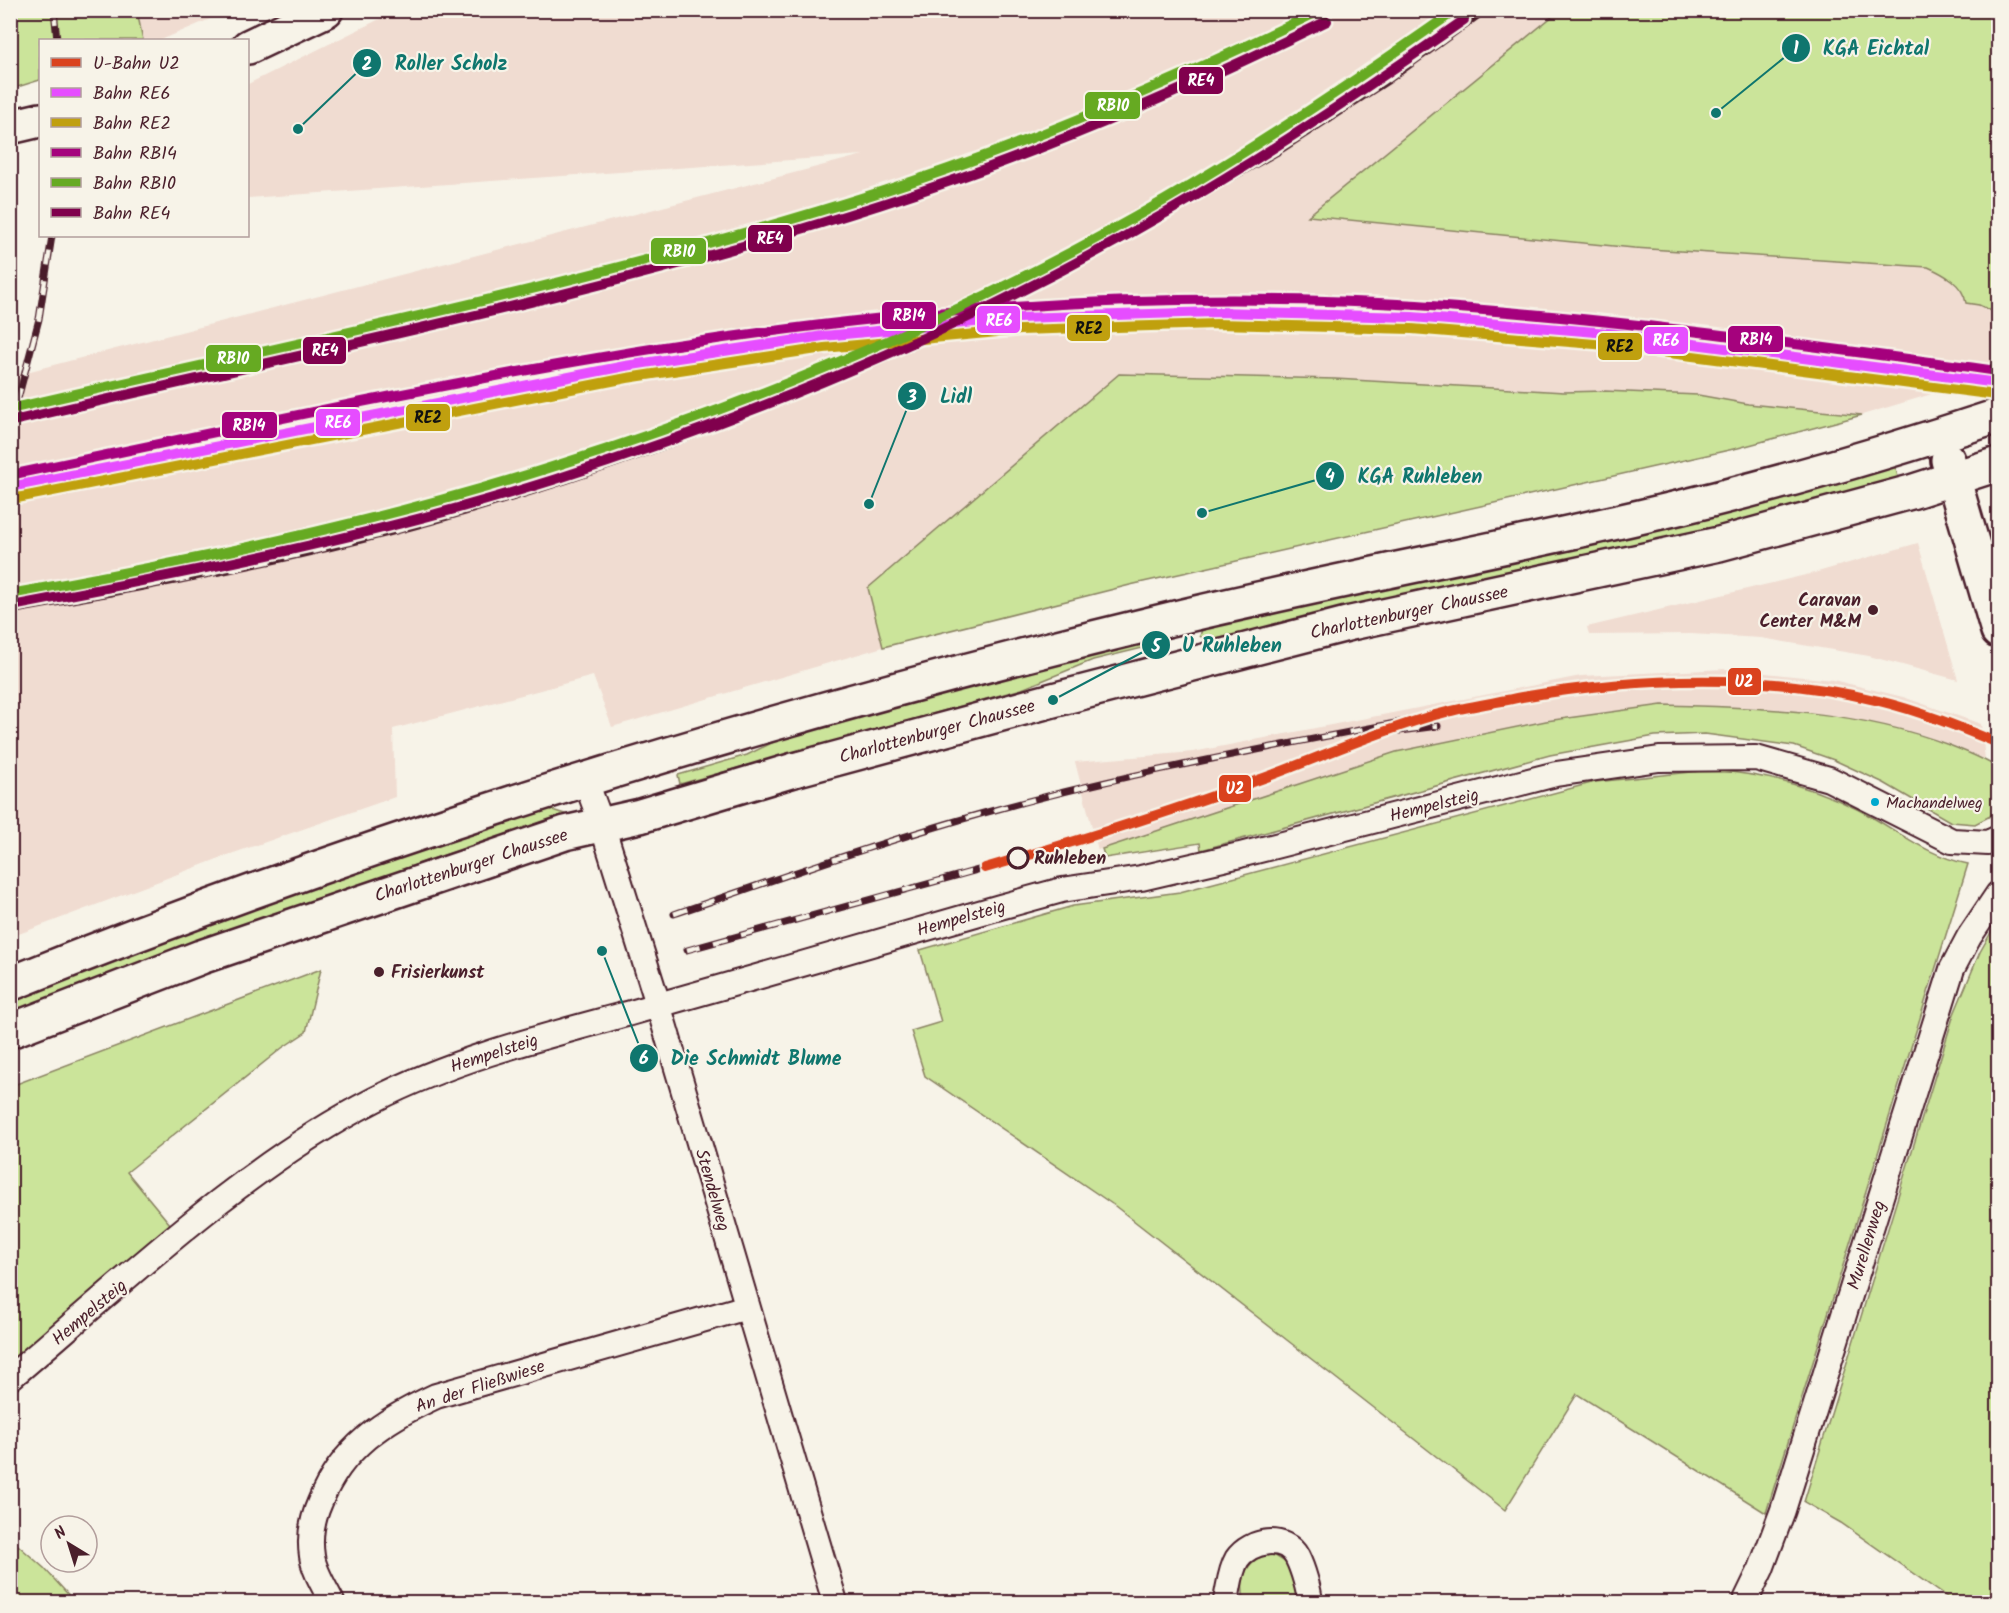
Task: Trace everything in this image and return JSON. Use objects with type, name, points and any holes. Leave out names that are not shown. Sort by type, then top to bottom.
[{"type":"main road","points":[[249,47],[326,10]]},
{"type":"main road","points":[[10,127],[39,120]]},
{"type":"main road","points":[[10,984],[316,869],[585,779],[857,700],[1032,653],[1362,576],[1648,515],[1759,488],[1940,436],[1998,416]]},
{"type":"main road","points":[[1940,436],[1993,586],[1998,631]]},
{"type":"main road","name":"Charlottenburger Chaussee","points":[[10,1031],[181,965],[360,901],[565,833],[602,825],[794,770],[1174,668],[1351,623],[1719,544],[1954,480],[1998,464]]},
{"type":"street","name":"Hempelsteig","points":[[10,1378],[179,1235],[290,1150],[346,1115],[406,1085],[481,1056],[1062,890],[1141,878],[1556,774],[1659,759],[1756,758],[1828,779],[1952,841],[1988,843],[1998,838]]},
{"type":"street","name":"Stendelweg","points":[[585,779],[602,825],[658,1004],[835,1602]]},
{"type":"street","name":"Murellenweg","points":[[1745,1602],[1761,1569],[1783,1510],[1952,969],[1969,937],[1998,894]]},
{"type":"street","name":"An der Fließwiese","points":[[332,1602],[312,1559],[310,1540],[312,1524],[329,1479],[344,1458],[387,1420],[436,1396],[747,1307]]},
{"type":"street","points":[[1224,1602],[1236,1560],[1253,1545],[1265,1542],[1288,1548],[1297,1556],[1310,1602]]},
{"type":"shaded area","points":[[137,11],[229,11],[163,39],[143,39]]},
{"type":"shaded area","points":[[396,11],[1559,11],[1309,216],[1634,248],[1928,267],[1947,276],[1965,295],[1966,303],[1979,305],[1998,314],[1998,374],[1862,415],[1748,404],[1698,395],[1604,391],[1564,392],[1335,379],[1120,374],[868,588],[883,647],[612,727],[593,676],[393,729],[395,797],[228,855],[11,937],[11,376],[863,155],[249,198],[249,84]]},
{"type":"shaded area","points":[[1918,543],[1958,680],[1869,656],[1761,638],[1691,634],[1589,635],[1587,627],[1814,573]]},
{"type":"shaded area","points":[[1726,669],[1833,680],[1903,697],[1981,724],[1985,759],[1920,734],[1852,719],[1763,708],[1662,705],[1546,721],[1396,752],[1098,850],[1075,762],[1193,752],[1581,676]]},
{"type":"green space","points":[[11,10],[137,11],[143,39],[39,39],[39,80],[11,89]]},
{"type":"green space","points":[[1559,11],[1998,11],[1998,314],[1979,305],[1966,303],[1957,285],[1946,276],[1928,267],[1634,248],[1308,216]]},
{"type":"green space","points":[[1119,374],[1335,379],[1564,392],[1604,391],[1698,395],[1748,404],[1862,415],[1738,448],[1130,585],[883,647],[868,588]]},
{"type":"green space","points":[[1895,465],[1899,481],[1761,519],[1207,641],[1200,636],[1203,626]]},
{"type":"green space","points":[[1157,635],[1159,644],[1093,660],[1022,689],[680,784],[678,775],[747,755],[790,734]]},
{"type":"green space","points":[[1662,705],[1735,707],[1808,713],[1844,717],[1915,733],[1987,761],[1998,768],[1998,812],[1975,824],[1951,822],[1884,783],[1834,760],[1794,746],[1705,734],[1655,736],[1550,755],[1201,850],[1200,843],[1105,858],[1102,849],[1396,752],[1546,721]]},
{"type":"green space","points":[[1711,770],[1749,774],[1822,793],[1871,816],[1938,855],[1968,864],[1766,1513],[1577,1394],[1505,1510],[1115,1206],[925,1076],[911,1031],[941,1022],[920,950],[1073,906],[1180,892],[1595,782]]},
{"type":"green space","points":[[546,808],[568,815],[426,861],[11,1014],[11,1000],[296,893]]},
{"type":"green space","points":[[1998,920],[1998,1602],[1954,1602],[1841,1523],[1804,1502],[1954,1014],[1980,952]]},
{"type":"green space","points":[[321,969],[306,1032],[282,1048],[127,1172],[179,1235],[11,1378],[11,1086]]},
{"type":"green space","points":[[11,1539],[39,1564],[39,1574],[49,1574],[75,1602],[11,1602]]},
{"type":"green space","points":[[1274,1555],[1290,1565],[1301,1602],[1245,1602],[1243,1585],[1247,1570],[1257,1559]]},
{"type":"railway","points":[[54,10],[57,39]]},
{"type":"railway","points":[[1075,267],[1276,153],[1389,80],[1486,10]]},
{"type":"railway","points":[[10,429],[39,319],[52,237]]},
{"type":"railway","points":[[10,611],[265,563],[412,527],[599,470],[722,425],[843,376]]},
{"type":"railway","points":[[674,914],[878,845],[1002,808],[1164,769],[1436,715]]},
{"type":"railway","points":[[1377,734],[1438,726]]},
{"type":"railway","points":[[687,950],[985,868]]},
{"type":"metro line","name":"U2","points":[[985,868],[1193,803],[1413,722],[1467,707],[1566,690],[1656,682],[1746,682],[1790,685],[1894,705],[1998,743]]},
{"type":"rail line","name":"RB10","points":[[10,409],[552,284],[660,256],[874,194],[988,155],[1101,110],[1212,62],[1321,10]]},
{"type":"rail line","name":"RB10","points":[[10,594],[282,540],[416,507],[629,442],[787,383],[941,316],[1092,241],[1165,200],[1276,132],[1456,10]]},
{"type":"rail line","name":"RE4","points":[[12,606],[216,566],[419,519],[633,454],[791,394],[947,327],[1098,251],[1209,188],[1283,142],[1464,20]]},
{"type":"rail line","name":"RE4","points":[[13,421],[449,322],[665,268],[772,238],[937,186],[1051,144],[1162,98],[1327,21]]},
{"type":"rail line","name":"RB14","points":[[10,475],[384,397],[636,351],[888,317],[1064,304],[1165,300],[1266,300],[1417,305],[1636,325],[1998,371]]},
{"type":"rail line","name":"RE6","points":[[10,487],[625,366],[823,336],[1019,318],[1216,312],[1412,317],[1608,333],[1998,383]]},
{"type":"rail line","name":"RE2","points":[[12,499],[627,378],[824,348],[1020,330],[1216,324],[1412,329],[1607,345],[1996,395]]},
{"type":"place","name":"KGA Eichtal","points":[[1716,113]]},
{"type":"place","name":"Roller Scholz","points":[[298,129]]},
{"type":"place","name":"Lidl","points":[[869,504]]},
{"type":"place","name":"KGA Ruhleben","points":[[1202,513]]},
{"type":"place","name":"Caravan Center M&M","points":[[1873,610]]},
{"type":"place","name":"U Ruhleben","points":[[1053,700]]},
{"type":"place","name":"Machandelweg","points":[[1875,802]]},
{"type":"place","name":"Ruhleben","points":[[1018,858]]},
{"type":"place","name":"Die Schmidt Blume","points":[[602,951]]},
{"type":"place","name":"Frisierkunst","points":[[379,972]]}]
